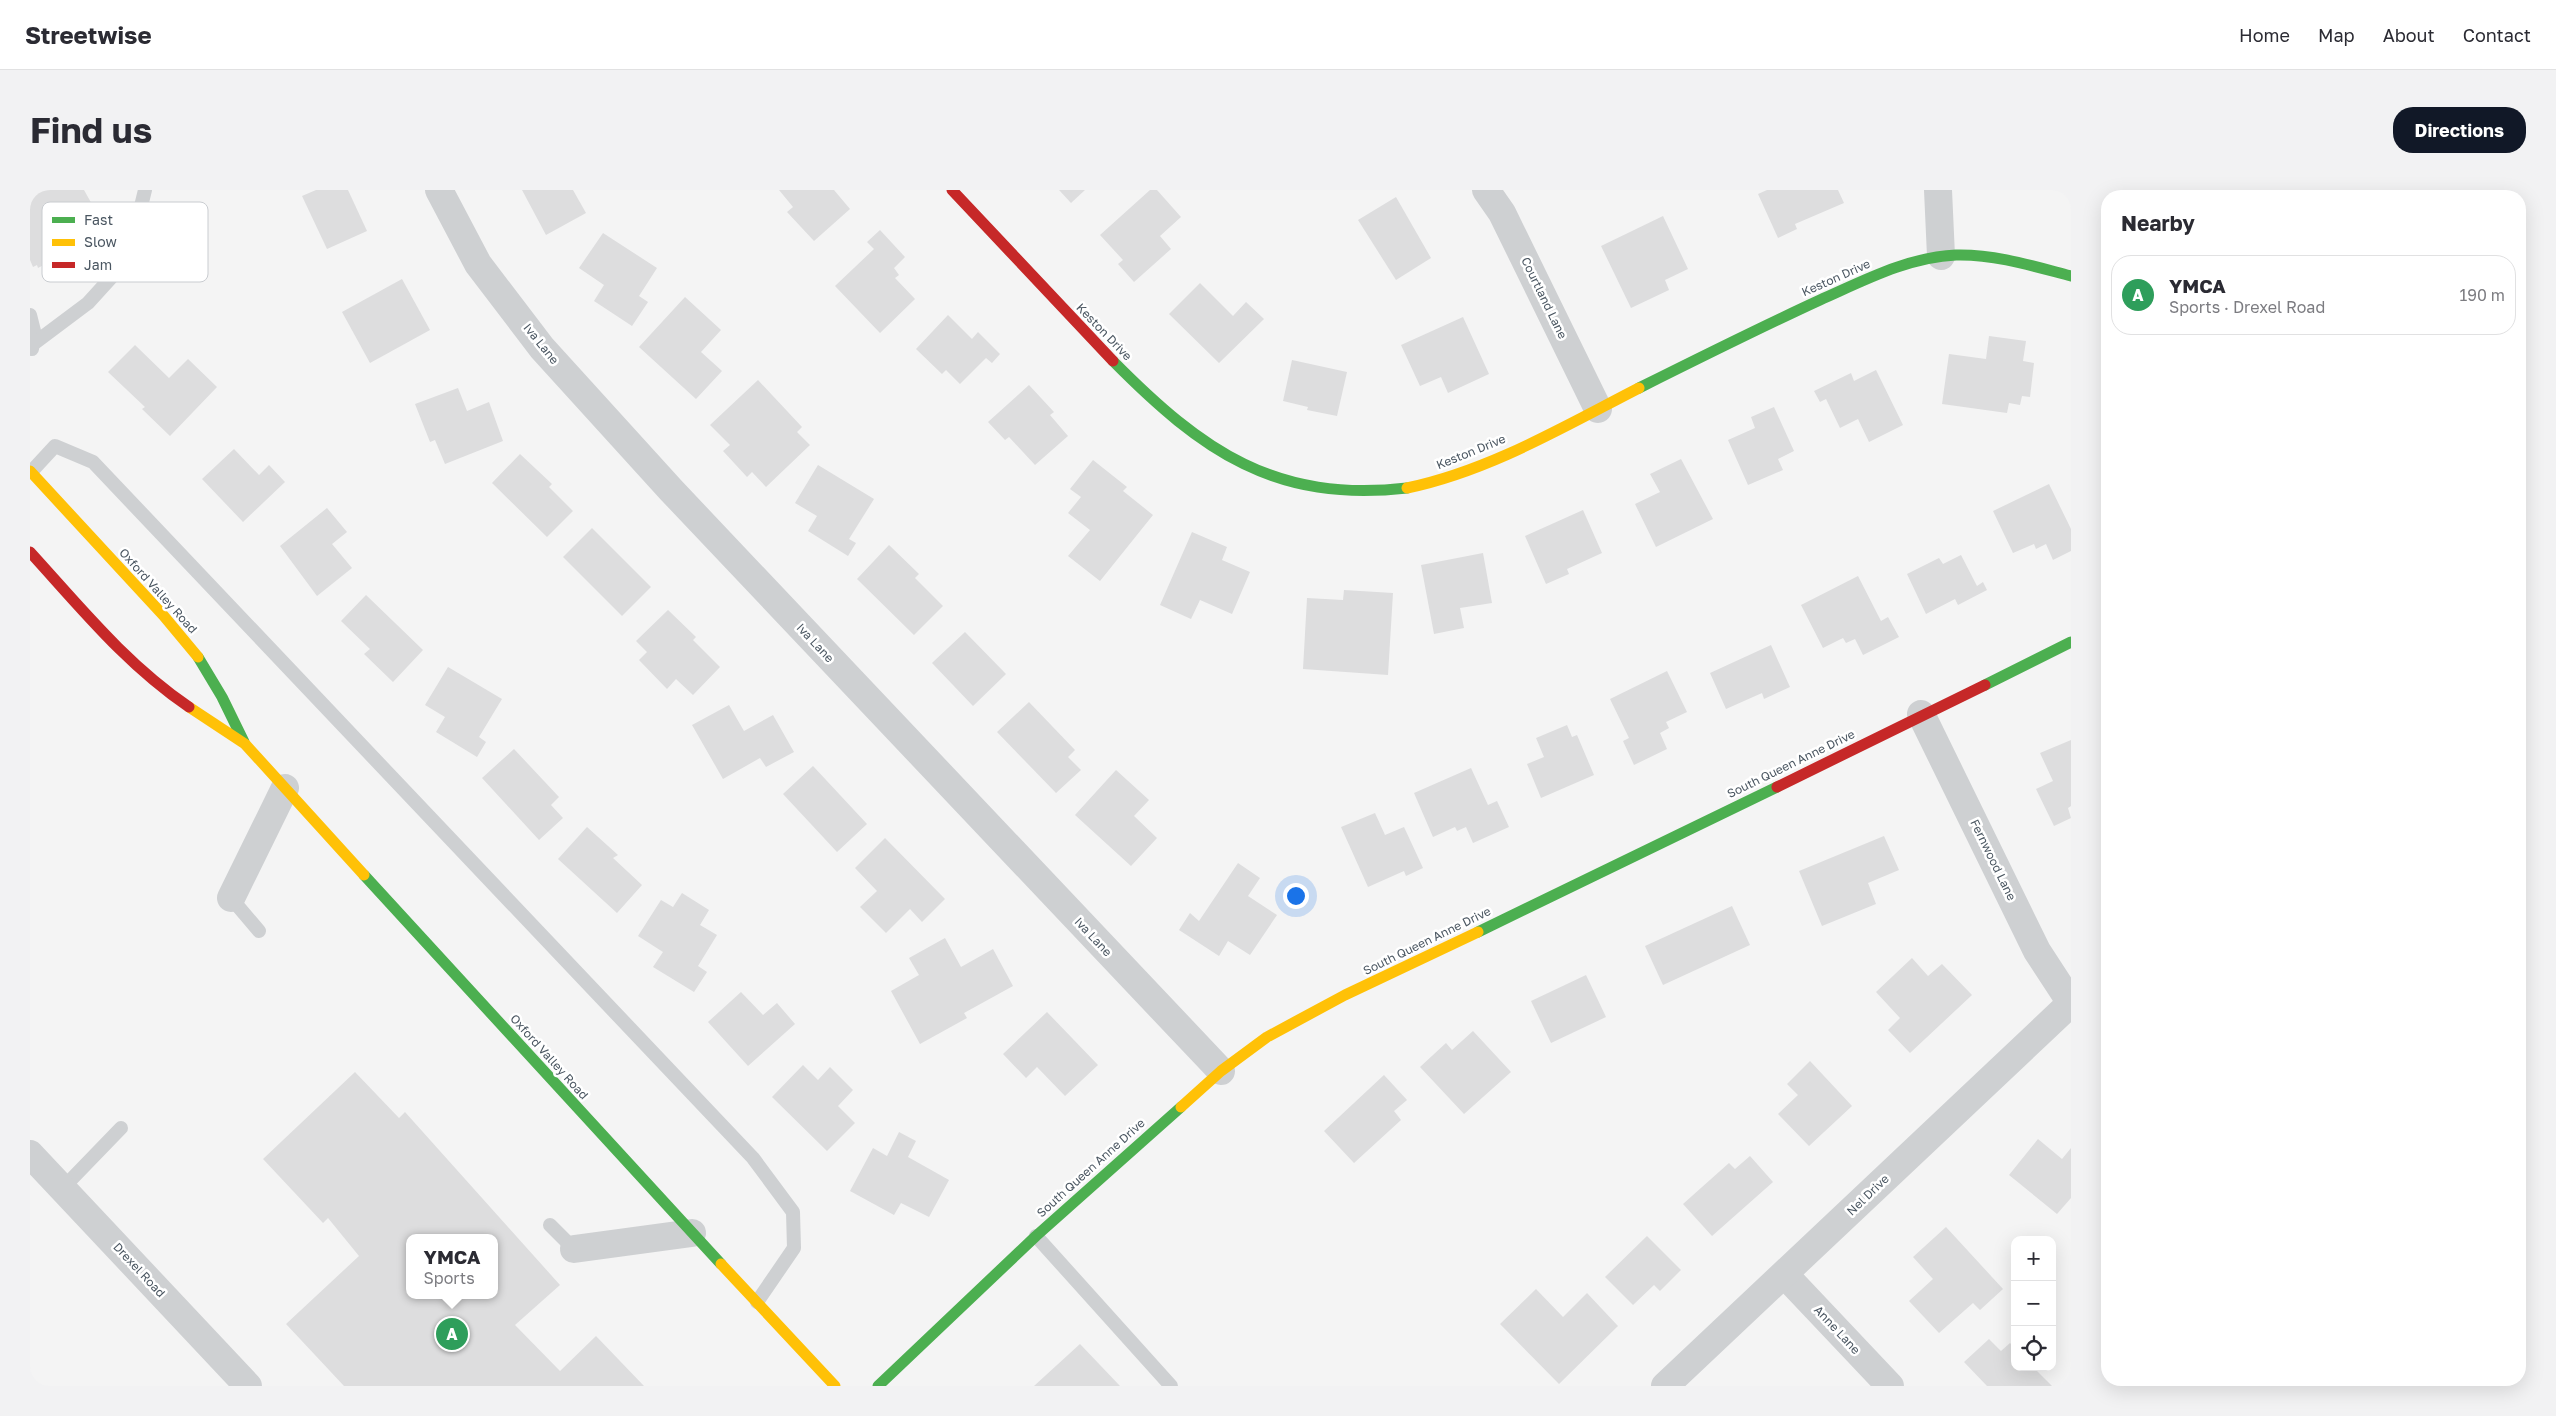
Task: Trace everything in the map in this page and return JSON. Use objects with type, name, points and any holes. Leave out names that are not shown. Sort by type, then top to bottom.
[{"type":"street","name":"Iva Lane","points":[[439,190],[478,264],[542,348],[671,490],[1221,1071]]},
{"type":"street","name":"Keston Drive","points":[[952,190],[1112,361],[1157,404],[1226,456],[1270,475],[1310,486],[1356,490],[1405,488],[1432,482],[1488,462],[1598,409],[1748,332],[1872,277],[1913,262],[1941,256],[1968,256],[2025,263],[2071,276]]},
{"type":"street","name":"Courtland Lane","points":[[1486,190],[1502,213],[1598,409]]},
{"type":"street","points":[[1938,190],[1941,256]]},
{"type":"street","name":"Oxford Valley Road","points":[[30,472],[162,615],[198,657],[222,697],[245,744]]},
{"type":"street","name":"Oxford Valley Road","points":[[30,552],[122,654],[157,685],[245,744],[692,1233],[835,1386]]},
{"type":"street","name":"South Queen Anne Drive","points":[[878,1386],[1036,1236],[1221,1071],[1267,1037],[1345,995],[1640,855],[1921,714],[2071,642]]},
{"type":"street","name":"Fernwood Lane","points":[[1921,714],[2037,951],[2071,1003]]},
{"type":"street","points":[[231,898],[285,788]]},
{"type":"street","name":"Nel Drive","points":[[1665,1386],[1785,1275],[2071,1003]]},
{"type":"street","name":"Drexel Road","points":[[30,1154],[248,1386]]},
{"type":"street","points":[[574,1248],[692,1233]]},
{"type":"street","name":"Anne Lane","points":[[1785,1275],[1890,1386]]},
{"type":"lane","points":[[31,350],[88,303],[107,282]]},
{"type":"lane","points":[[30,315],[34,331],[31,350]]},
{"type":"lane","points":[[30,472],[55,446],[93,462],[754,1158],[793,1212],[794,1248],[757,1302]]},
{"type":"lane","points":[[231,898],[259,931]]},
{"type":"lane","points":[[62,1189],[121,1128]]},
{"type":"lane","points":[[550,1225],[574,1248]]},
{"type":"lane","points":[[1036,1236],[1171,1386]]},
{"type":"building","points":[[30,190],[84,190],[91,202],[42,202],[42,266],[38,268],[37,265],[33,267],[30,260]]},
{"type":"building","points":[[316,190],[348,190],[367,231],[327,249],[302,196]]},
{"type":"building","points":[[522,190],[573,190],[586,213],[546,235]]},
{"type":"building","points":[[779,190],[834,190],[850,209],[814,241],[787,212],[793,207]]},
{"type":"building","points":[[1059,190],[1085,190],[1071,203]]},
{"type":"building","points":[[1150,190],[1157,190],[1181,217],[1160,236],[1171,249],[1134,282],[1118,264],[1123,260],[1100,235]]},
{"type":"building","points":[[1767,190],[1838,190],[1844,203],[1795,224],[1797,229],[1778,238],[1758,194]]},
{"type":"building","points":[[1396,197],[1431,258],[1396,280],[1358,220]]},
{"type":"building","points":[[1663,216],[1688,269],[1665,280],[1669,290],[1631,308],[1601,246]]},
{"type":"building","points":[[880,230],[905,257],[894,268],[899,275],[895,278],[915,299],[880,333],[835,286],[874,249],[867,242]]},
{"type":"building","points":[[603,233],[657,268],[639,296],[648,302],[632,326],[594,301],[604,285],[579,268]]},
{"type":"building","points":[[402,279],[430,330],[370,363],[342,312]]},
{"type":"building","points":[[1200,283],[1233,316],[1246,302],[1264,319],[1219,363],[1169,314]]},
{"type":"building","points":[[685,297],[721,330],[701,352],[722,371],[696,399],[639,347]]},
{"type":"building","points":[[948,315],[972,339],[978,332],[1000,354],[992,363],[986,358],[960,384],[946,370],[942,374],[916,349]]},
{"type":"building","points":[[1463,317],[1489,374],[1448,393],[1441,377],[1420,386],[1401,345]]},
{"type":"building","points":[[1989,336],[2026,341],[2023,361],[2034,363],[2030,397],[2022,396],[2020,405],[2009,403],[2007,413],[1942,404],[1949,354],[1986,359]]},
{"type":"building","points":[[135,345],[169,378],[188,359],[217,387],[170,436],[142,409],[145,407],[108,372]]},
{"type":"building","points":[[1292,360],[1347,372],[1337,416],[1307,410],[1308,407],[1283,401]]},
{"type":"building","points":[[1876,370],[1903,425],[1869,442],[1858,419],[1840,428],[1826,399],[1820,402],[1814,391],[1851,373],[1854,381]]},
{"type":"building","points":[[758,380],[802,427],[797,432],[810,445],[766,487],[752,472],[747,477],[723,451],[730,445],[710,425]]},
{"type":"building","points":[[1029,385],[1054,412],[1050,415],[1068,436],[1035,465],[1009,437],[1005,440],[988,422]]},
{"type":"building","points":[[458,388],[467,411],[489,402],[503,441],[445,464],[435,440],[430,442],[415,404]]},
{"type":"building","points":[[1774,407],[1794,451],[1778,459],[1783,470],[1748,485],[1728,440],[1755,428],[1751,417]]},
{"type":"building","points":[[234,449],[259,475],[269,465],[285,482],[243,522],[202,479]]},
{"type":"building","points":[[520,454],[552,484],[549,487],[573,511],[547,537],[492,483]]},
{"type":"building","points":[[1681,459],[1713,519],[1656,547],[1635,504],[1660,492],[1650,474]]},
{"type":"building","points":[[1093,460],[1127,487],[1123,491],[1153,515],[1100,581],[1068,556],[1090,530],[1068,513],[1081,497],[1070,489]]},
{"type":"building","points":[[818,465],[874,499],[849,539],[856,543],[848,556],[808,531],[817,516],[795,503]]},
{"type":"building","points":[[2049,484],[2071,529],[2071,551],[2053,560],[2046,544],[2036,549],[2034,544],[2013,553],[1993,511]]},
{"type":"building","points":[[327,508],[347,532],[332,544],[352,568],[317,596],[280,546]]},
{"type":"building","points":[[1583,510],[1602,553],[1567,569],[1569,574],[1546,584],[1525,536]]},
{"type":"building","points":[[592,528],[651,587],[622,616],[563,557]]},
{"type":"building","points":[[1192,532],[1227,547],[1222,560],[1250,572],[1232,614],[1200,600],[1191,619],[1160,605]]},
{"type":"building","points":[[889,545],[919,574],[915,578],[943,606],[914,635],[857,579]]},
{"type":"building","points":[[1483,553],[1492,603],[1460,608],[1464,628],[1434,634],[1421,565]]},
{"type":"building","points":[[1961,555],[1977,586],[1983,582],[1987,590],[1958,605],[1955,599],[1926,614],[1907,574],[1939,558],[1943,564]]},
{"type":"building","points":[[1858,576],[1881,621],[1888,617],[1899,637],[1863,655],[1855,639],[1846,643],[1843,638],[1823,648],[1801,605]]},
{"type":"building","points":[[1344,590],[1393,593],[1388,675],[1303,669],[1307,598],[1343,600]]},
{"type":"building","points":[[366,595],[423,650],[393,682],[364,654],[370,649],[341,621]]},
{"type":"building","points":[[668,610],[696,637],[693,640],[720,667],[693,695],[676,679],[667,689],[639,660],[647,652],[636,641]]},
{"type":"building","points":[[965,632],[1006,674],[973,706],[932,663]]},
{"type":"building","points":[[1771,645],[1790,687],[1764,699],[1762,693],[1726,709],[1710,673]]},
{"type":"building","points":[[448,667],[502,699],[479,737],[486,742],[477,757],[436,732],[445,717],[425,705]]},
{"type":"building","points":[[1667,671],[1687,712],[1666,722],[1669,728],[1660,733],[1667,749],[1634,765],[1623,741],[1629,738],[1610,699]]},
{"type":"building","points":[[1029,702],[1075,750],[1068,757],[1081,770],[1056,793],[997,732]]},
{"type":"building","points":[[729,705],[744,731],[773,715],[794,752],[766,767],[760,758],[723,779],[692,725]]},
{"type":"building","points":[[1567,725],[1572,737],[1577,735],[1594,775],[1541,798],[1527,764],[1544,757],[1536,738]]},
{"type":"building","points":[[2071,740],[2071,806],[2068,808],[2071,818],[2054,826],[2036,789],[2053,781],[2040,753]]},
{"type":"building","points":[[514,749],[559,797],[551,805],[563,818],[539,840],[482,778]]},
{"type":"building","points":[[813,766],[867,824],[837,852],[783,794]]},
{"type":"building","points":[[1471,768],[1488,805],[1497,801],[1509,827],[1473,843],[1466,827],[1457,831],[1455,827],[1433,837],[1414,793]]},
{"type":"building","points":[[1116,770],[1149,800],[1134,816],[1157,838],[1131,866],[1075,815]]},
{"type":"building","points":[[1375,813],[1385,835],[1404,827],[1423,868],[1406,876],[1404,871],[1368,887],[1341,827]]},
{"type":"building","points":[[587,827],[618,855],[613,858],[642,885],[617,913],[558,859]]},
{"type":"building","points":[[1884,836],[1899,870],[1868,883],[1876,904],[1822,926],[1799,871]]},
{"type":"building","points":[[885,838],[945,899],[922,922],[910,909],[886,933],[860,907],[877,891],[855,868]]},
{"type":"building","points":[[1238,863],[1260,878],[1248,896],[1277,915],[1250,955],[1228,941],[1219,956],[1179,930],[1190,913],[1199,921]]},
{"type":"building","points":[[682,893],[709,910],[700,925],[717,935],[698,966],[707,972],[694,992],[653,967],[663,952],[638,936],[661,900],[673,907]]},
{"type":"building","points":[[1732,906],[1750,945],[1663,985],[1645,946]]},
{"type":"building","points":[[945,938],[961,967],[993,949],[1013,986],[964,1013],[967,1018],[920,1044],[891,991],[919,975],[909,958]]},
{"type":"building","points":[[1912,958],[1928,976],[1942,964],[1972,995],[1910,1053],[1888,1030],[1900,1018],[1876,992]]},
{"type":"building","points":[[1586,975],[1606,1017],[1551,1043],[1531,1001]]},
{"type":"building","points":[[741,992],[763,1015],[777,1003],[795,1024],[748,1066],[708,1022]]},
{"type":"building","points":[[1047,1012],[1098,1065],[1065,1096],[1037,1067],[1026,1078],[1003,1054]]},
{"type":"building","points":[[1473,1031],[1511,1072],[1464,1114],[1420,1067],[1446,1043],[1452,1050]]},
{"type":"building","points":[[1810,1061],[1852,1106],[1809,1146],[1778,1114],[1798,1095],[1787,1084]]},
{"type":"building","points":[[803,1065],[818,1080],[830,1067],[853,1090],[838,1106],[855,1123],[827,1151],[772,1097]]},
{"type":"building","points":[[355,1072],[399,1118],[405,1112],[560,1285],[515,1325],[560,1371],[596,1336],[644,1386],[344,1386],[286,1324],[359,1256],[328,1218],[323,1223],[263,1159]]},
{"type":"building","points":[[1384,1075],[1407,1100],[1394,1111],[1401,1120],[1354,1163],[1324,1131]]},
{"type":"building","points":[[899,1132],[916,1141],[908,1157],[949,1180],[929,1217],[901,1203],[894,1215],[850,1191],[873,1148],[887,1156]]},
{"type":"building","points":[[2038,1139],[2062,1159],[2071,1148],[2071,1198],[2057,1214],[2009,1175]]},
{"type":"building","points":[[1750,1156],[1773,1182],[1712,1236],[1683,1204],[1729,1163],[1735,1169]]},
{"type":"building","points":[[1946,1227],[2003,1289],[1980,1310],[1973,1303],[1939,1333],[1909,1301],[1933,1279],[1913,1257]]},
{"type":"building","points":[[1647,1236],[1681,1270],[1660,1291],[1654,1285],[1633,1305],[1605,1277]]},
{"type":"building","points":[[1536,1289],[1563,1317],[1587,1293],[1618,1326],[1559,1384],[1500,1324]]},
{"type":"building","points":[[1989,1339],[2001,1351],[2010,1343],[2011,1371],[2037,1371],[2052,1386],[1987,1386],[1964,1362]]},
{"type":"building","points":[[1080,1344],[1120,1386],[1034,1386]]},
{"type":"traffic: fast","points":[[1639,388],[1820,300],[1886,271],[1921,260],[1956,255],[1985,256],[2014,261],[2071,276]]},
{"type":"traffic: fast","points":[[1113,361],[1178,421],[1210,445],[1244,464],[1279,478],[1318,487],[1360,491],[1407,488]]},
{"type":"traffic: fast","points":[[1985,685],[2071,642]]},
{"type":"traffic: fast","points":[[198,657],[222,697],[244,742]]},
{"type":"traffic: fast","points":[[1478,932],[1777,787]]},
{"type":"traffic: fast","points":[[364,875],[721,1264]]},
{"type":"traffic: fast","points":[[878,1386],[1036,1236],[1181,1107]]},
{"type":"traffic: slow","points":[[1407,488],[1467,471],[1497,459],[1555,432],[1639,388]]},
{"type":"traffic: slow","points":[[30,471],[163,615],[198,657]]},
{"type":"traffic: slow","points":[[189,707],[245,744],[364,875]]},
{"type":"traffic: slow","points":[[1181,1107],[1221,1071],[1267,1037],[1345,995],[1478,932]]},
{"type":"traffic: slow","points":[[721,1264],[835,1386]]},
{"type":"traffic: jam","points":[[952,190],[1113,361]]},
{"type":"traffic: jam","points":[[30,552],[124,654],[189,707]]},
{"type":"traffic: jam","points":[[1777,787],[1985,685]]},
{"type":"place","name":"YMCA","points":[[452,1334]]}]
